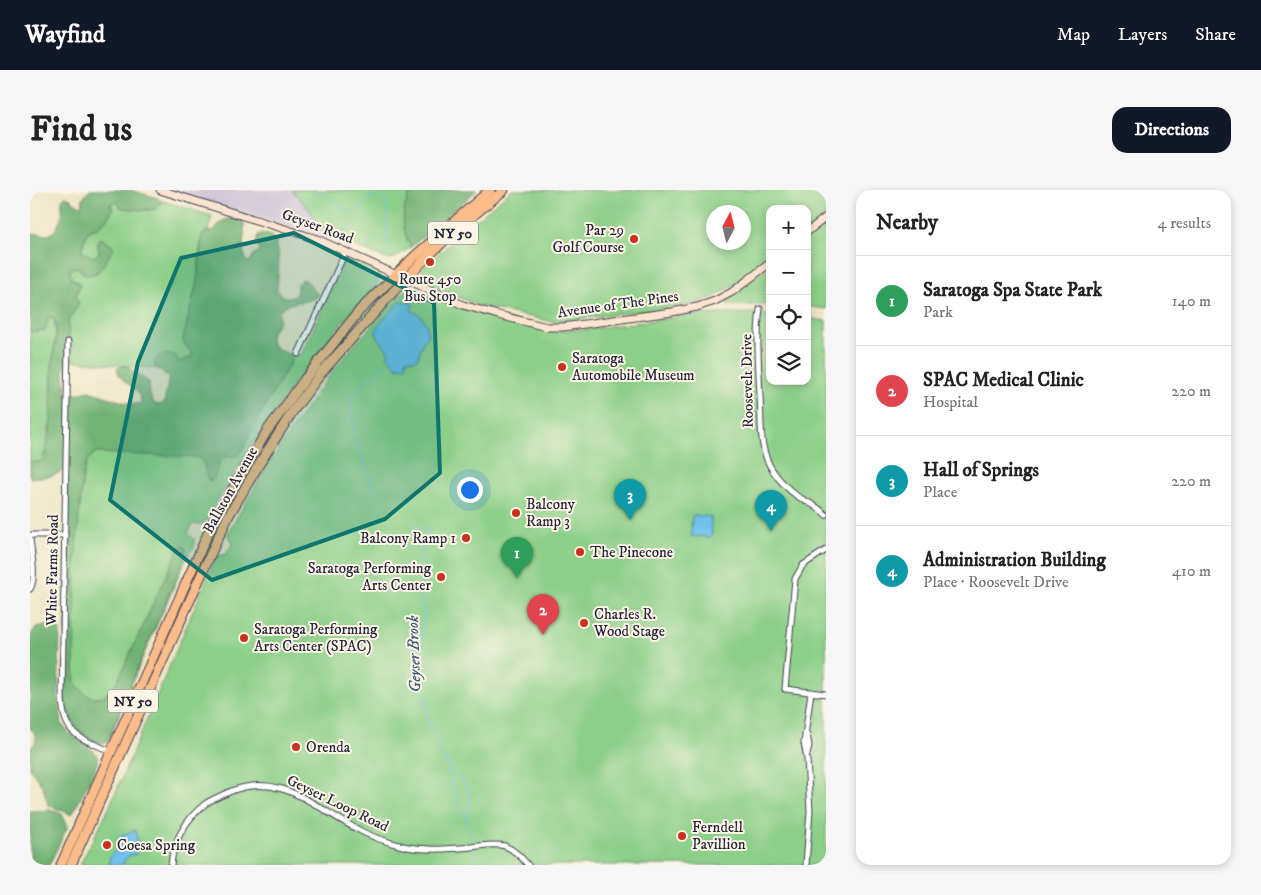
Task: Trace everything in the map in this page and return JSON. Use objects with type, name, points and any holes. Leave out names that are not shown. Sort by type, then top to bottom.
[{"type":"highway","name":"Ballston Avenue","points":[[71,865],[124,758],[208,559],[229,515],[292,411],[401,277],[414,257],[490,190]]},
{"type":"highway","name":"Ballston Avenue","points":[[61,865],[213,522],[272,424],[360,310],[504,190]]},
{"type":"street","name":"Geyser Road","points":[[160,190],[317,239],[346,250],[401,277]]},
{"type":"street","points":[[811,229],[826,217]]},
{"type":"street","points":[[298,354],[346,250]]},
{"type":"street","name":"Avenue of The Pines","points":[[401,277],[463,305],[547,327],[563,327],[697,307],[715,301],[732,292],[766,266]]},
{"type":"street","name":"Roosevelt Drive","points":[[760,309],[758,347],[761,400],[760,430],[765,455],[773,472],[797,496],[823,511],[826,515]]},
{"type":"street","name":"White Farms Road","points":[[68,342],[63,716],[68,727],[80,737],[124,758]]},
{"type":"street","points":[[30,589],[33,585],[34,576],[30,537],[65,535]]},
{"type":"street","points":[[826,550],[803,565],[795,581],[785,689],[826,694]]},
{"type":"street","points":[[806,865],[810,811],[806,732],[811,692]]},
{"type":"street","name":"Geyser Loop Road","points":[[171,865],[172,854],[182,830],[198,810],[236,789],[250,786],[280,787],[293,792],[358,830],[404,846],[446,849],[489,845],[505,846],[516,852],[528,865]]},
{"type":"highlighted area","points":[[294,233],[434,303],[440,473],[385,519],[212,580],[110,500],[138,362],[181,258]]},
{"type":"shaded area","points":[[170,190],[300,190],[324,223],[326,238]]},
{"type":"green space","points":[[90,190],[130,190],[158,198],[160,204],[156,209],[142,210],[121,208],[117,202],[111,203],[113,208],[109,216],[98,228],[89,232],[83,243],[82,252],[94,257],[99,253],[98,239],[101,238],[112,245],[113,249],[103,266],[96,272],[87,275],[77,267],[70,269],[71,278],[79,283],[80,286],[75,295],[79,304],[68,321],[69,337],[64,373],[66,395],[89,391],[126,403],[141,404],[138,393],[119,374],[117,368],[126,366],[149,382],[150,395],[154,403],[158,405],[164,403],[169,377],[155,367],[155,360],[162,355],[170,355],[176,356],[178,362],[193,356],[183,339],[197,282],[202,235],[207,231],[213,231],[222,221],[232,218],[239,219],[244,223],[243,248],[248,262],[254,254],[260,251],[256,241],[258,235],[267,234],[273,237],[277,244],[279,263],[277,290],[281,294],[289,298],[294,296],[297,284],[302,279],[307,281],[318,294],[317,297],[307,301],[287,305],[279,312],[279,321],[270,336],[270,340],[276,348],[291,355],[291,362],[250,432],[244,448],[237,456],[223,458],[212,481],[208,480],[202,460],[196,457],[95,453],[87,461],[83,476],[76,550],[74,666],[75,683],[87,695],[94,698],[103,697],[115,686],[179,548],[184,546],[186,549],[184,559],[107,741],[104,743],[89,738],[77,729],[65,700],[67,479],[64,470],[51,476],[30,478],[30,462],[40,462],[48,444],[56,323],[52,317],[49,317],[45,330],[30,332],[30,261],[32,254],[30,250],[30,234],[48,235],[54,232],[62,216],[63,198],[65,196],[82,206],[83,197]]},
{"type":"green space","points":[[292,190],[463,190],[406,237],[411,247],[395,258],[387,259],[324,234],[314,216]]},
{"type":"green space","points":[[412,190],[477,190],[411,247],[405,233],[403,218],[408,197]]},
{"type":"green space","points":[[512,190],[826,190],[826,309],[811,307],[811,205],[766,205],[766,260],[736,284],[714,297],[690,305],[554,322],[480,306],[424,283],[421,276],[423,268]]},
{"type":"green space","points":[[160,200],[212,216],[208,231],[204,233],[201,239],[197,281],[183,339],[193,356],[178,362],[155,367],[157,369],[66,360],[68,325],[79,283],[70,278],[70,269],[77,267],[84,274],[97,273],[113,249],[97,243],[99,253],[94,257],[81,252],[87,233],[99,227],[112,212],[111,203],[117,202],[120,205],[136,209],[151,210],[160,204]]},
{"type":"green space","points":[[355,260],[379,273],[380,278],[376,285],[338,327],[281,401],[238,467],[207,521],[201,524],[193,524],[188,533],[194,539],[194,547],[189,553],[143,656],[108,742],[97,742],[85,737],[75,728],[68,716],[65,701],[70,430],[230,455],[279,383],[293,353],[301,355],[344,262]]},
{"type":"green space","points":[[766,269],[766,305],[728,305],[726,299]]},
{"type":"green space","points":[[410,288],[478,312],[549,330],[583,330],[692,315],[751,313],[766,315],[766,385],[811,385],[811,319],[826,321],[826,865],[80,865],[109,808],[216,557],[226,554],[233,543],[229,539],[228,533],[284,441],[329,376],[400,295]]},
{"type":"green space","points":[[49,317],[52,317],[54,320],[56,330],[52,366],[51,420],[43,460],[41,462],[30,462],[30,332],[45,329]]},
{"type":"green space","points":[[55,626],[60,630],[58,695],[62,725],[69,733],[96,753],[98,759],[94,772],[73,813],[70,814],[48,805],[43,787],[30,769],[30,748],[36,739],[33,730],[30,729],[30,637],[36,627]]},
{"type":"green space","points":[[50,810],[62,814],[68,826],[49,865],[30,865],[30,811]]},
{"type":"water","points":[[400,301],[414,305],[411,309],[420,315],[426,324],[428,334],[422,344],[418,358],[414,360],[406,359],[406,367],[401,366],[398,368],[387,355],[389,353],[375,332],[381,322]]},
{"type":"water","points":[[692,516],[711,517],[712,536],[691,536]]},
{"type":"water","points":[[135,830],[137,837],[136,845],[139,848],[135,855],[127,857],[123,865],[109,865],[110,856],[117,849],[116,842],[119,836]]},
{"type":"waterway","name":"Geyser Brook","points":[[317,190],[350,212],[356,211],[369,198],[382,196],[387,205],[387,241],[395,256]]},
{"type":"waterway","name":"Geyser Brook","points":[[375,495],[355,434],[350,402],[352,396],[373,374],[391,361]]},
{"type":"waterway","name":"Geyser Brook","points":[[414,525],[428,531],[422,552],[423,568],[420,589],[424,613],[421,641],[428,721],[444,759],[474,845]]},
{"type":"waterway","name":"Geyser Brook","points":[[445,759],[466,786],[469,800],[467,819]]},
{"type":"waterway","name":"Geyser Brook","points":[[475,848],[477,865]]},
{"type":"place","name":"Par 29 Golf Course","points":[[634,239]]},
{"type":"place","name":"Route 450 Bus Stop","points":[[430,262]]},
{"type":"place","name":"Saratoga Automobile Museum","points":[[562,367]]},
{"type":"place","name":"Balcony Ramp 3","points":[[516,513]]},
{"type":"place","name":"Hall of Springs","points":[[630,520]]},
{"type":"place","name":"Administration Building","points":[[771,531]]},
{"type":"place","name":"Balcony Ramp 1","points":[[466,538]]},
{"type":"place","name":"The Pinecone","points":[[580,552]]},
{"type":"place","name":"Saratoga Performing Arts Center","points":[[441,577]]},
{"type":"place","name":"Saratoga Spa State Park","points":[[517,578]]},
{"type":"place","name":"Charles R. Wood Stage","points":[[584,623]]},
{"type":"place","name":"SPAC Medical Clinic","points":[[543,635]]},
{"type":"place","name":"Saratoga Performing Arts Center (SPAC)","points":[[244,638]]},
{"type":"place","name":"Orenda","points":[[296,747]]},
{"type":"place","name":"Ferndell Pavillion","points":[[682,836]]},
{"type":"place","name":"Coesa Spring","points":[[107,845]]}]
